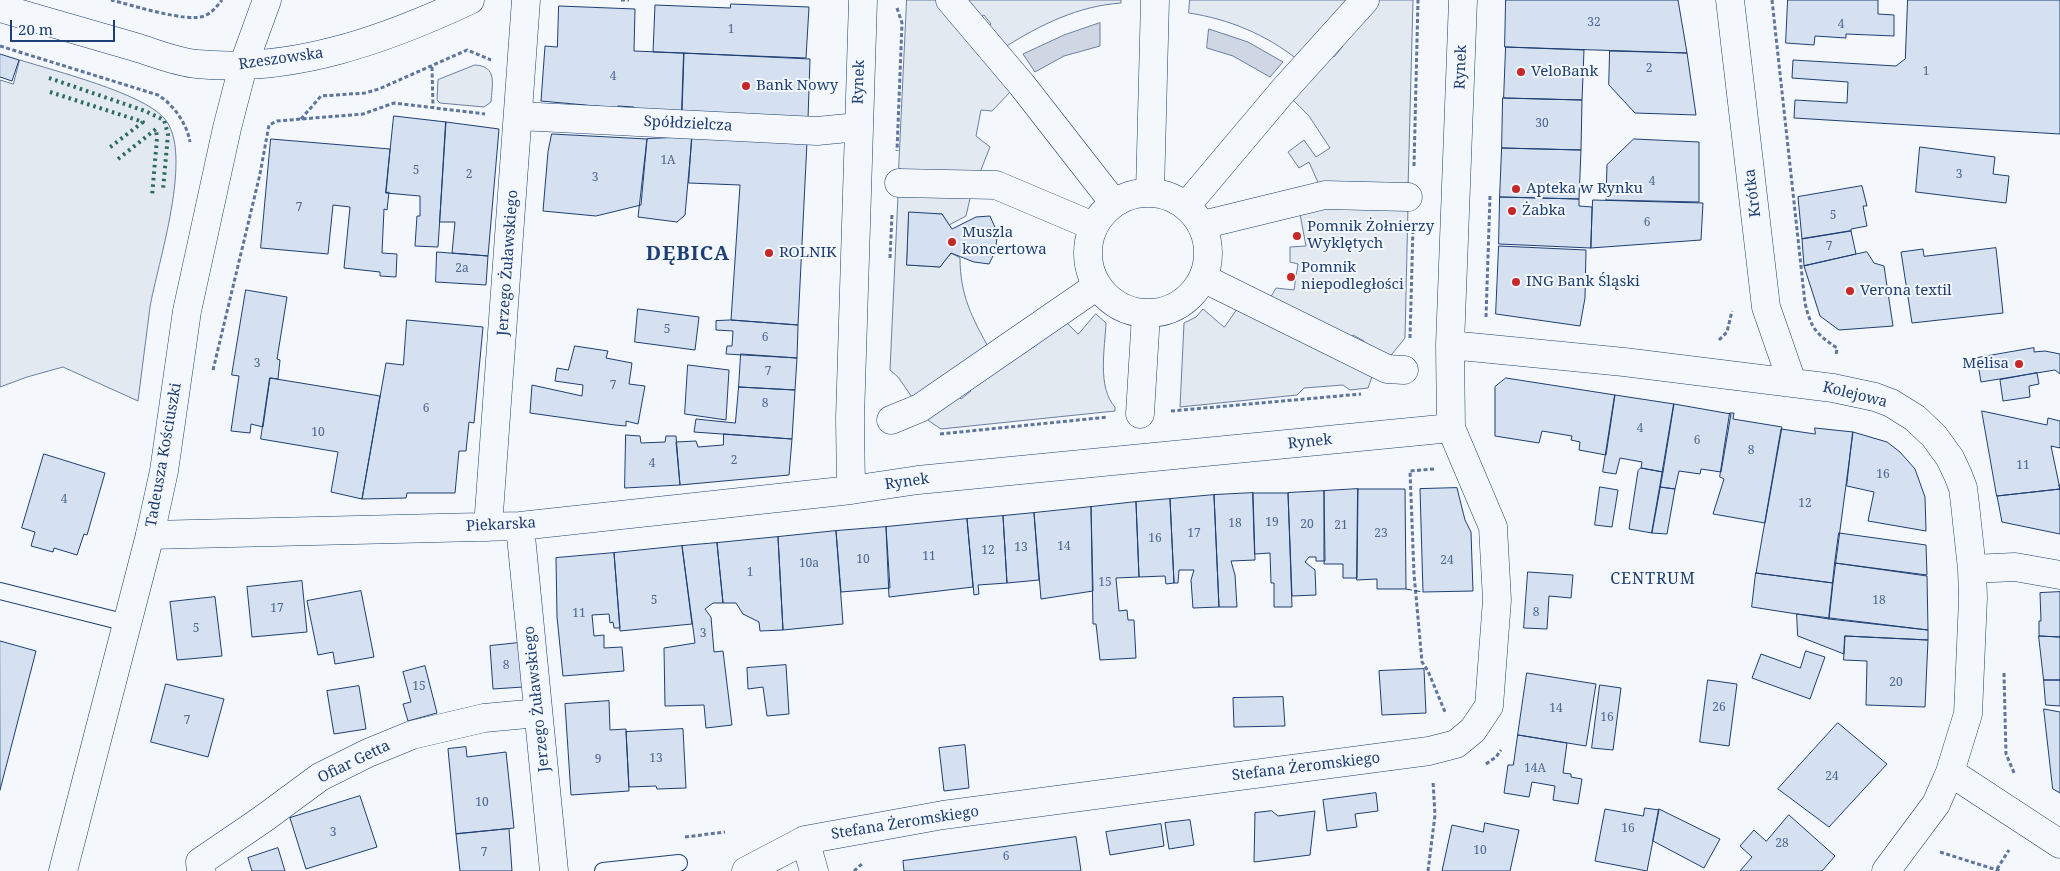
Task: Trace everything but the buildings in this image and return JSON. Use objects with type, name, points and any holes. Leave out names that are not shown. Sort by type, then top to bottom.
[{"type":"street","name":"Tadeusza Kościuszki","points":[[63,871],[150,534],[164,471],[187,311],[242,66],[267,0]]},
{"type":"street","name":"Rzeszowska","points":[[0,8],[195,64],[242,66],[316,56],[358,45],[389,36],[470,0]]},
{"type":"street","name":"Jerzego Żuławskiego","points":[[488,527],[526,0]]},
{"type":"street","name":"Rynek","points":[[862,0],[850,418],[851,490],[918,480],[1451,428]]},
{"type":"street","points":[[950,0],[1022,85],[1114,203]]},
{"type":"street","points":[[1150,192],[1155,0]]},
{"type":"street","points":[[1194,216],[1282,92],[1365,0]]},
{"type":"street","name":"Rynek","points":[[1450,345],[1463,0]]},
{"type":"street","name":"Krótka","points":[[1730,0],[1766,307],[1792,382]]},
{"type":"street","name":"Spółdzielcza","points":[[518,116],[816,131],[858,127]]},
{"type":"street","points":[[899,183],[996,185],[1094,226]]},
{"type":"street","points":[[1150,192],[1169,197],[1194,216],[1208,243],[1208,261],[1203,278],[1194,293],[1180,304],[1164,312],[1146,314],[1127,310],[1110,300],[1097,286],[1090,272],[1087,256],[1088,241],[1102,213],[1114,203],[1131,195],[1150,192]]},
{"type":"street","points":[[1194,216],[1325,195],[1408,197]]},
{"type":"street","points":[[1203,278],[1397,373]]},
{"type":"street","points":[[896,425],[1097,286]]},
{"type":"street","points":[[1140,414],[1146,314]]},
{"type":"street","name":"Kolejowa","points":[[1450,345],[1624,362],[1833,388],[1875,397],[1903,409],[1925,426],[1950,458],[1963,488],[1972,569],[1972,652],[1968,714],[1950,772],[1936,804],[1886,871]]},
{"type":"street","name":"Stefana Żeromskiego","points":[[746,871],[805,840],[943,815],[1429,751],[1456,744],[1473,730],[1489,706],[1497,600],[1493,526],[1451,428],[1450,345]]},
{"type":"street","name":"Piekarska","points":[[150,534],[520,526],[851,490]]},
{"type":"street","name":"Jerzego Żuławskiego","points":[[520,526],[554,871]]},
{"type":"street","points":[[1972,569],[2015,567],[2060,575]]},
{"type":"street","name":"Ofiar Getta","points":[[201,871],[200,862],[263,820],[320,777],[368,753],[412,735],[484,718],[538,712]]},
{"type":"street","points":[[1950,772],[2060,844]]},
{"type":"street","points":[[805,840],[814,871]]},
{"type":"lane","points":[[0,591],[127,623]]},
{"type":"lane","points":[[603,871],[679,863]]},
{"type":"path","points":[[111,0],[184,17],[197,18],[206,15],[222,0]]},
{"type":"path","points":[[622,0],[628,0]]},
{"type":"path","points":[[1414,168],[1418,0]]},
{"type":"path","points":[[1772,0],[1805,303],[1812,327],[1819,335],[1837,348]]},
{"type":"path","points":[[0,46],[158,95],[169,103],[179,115],[190,140],[189,146]]},
{"type":"path","points":[[300,120],[321,96],[365,93],[379,89],[467,50],[481,54],[497,66]]},
{"type":"path","points":[[432,67],[433,107]]},
{"type":"path","points":[[213,372],[260,174],[269,125],[277,121],[364,114],[394,103],[486,114]]},
{"type":"path","points":[[1410,341],[1413,226]]},
{"type":"path","points":[[1326,392],[1328,397]]},
{"type":"path","points":[[1410,471],[1414,574],[1422,662],[1428,671],[1448,717],[1431,731],[1429,751]]},
{"type":"path","points":[[2004,665],[2006,754],[2016,777]]},
{"type":"path","points":[[1428,871],[1435,815],[1433,780]]},
{"type":"path","points":[[677,838],[724,832]]},
{"type":"path","points":[[1940,852],[2000,871]]},
{"type":"shaded area","points":[[907,0],[937,0],[1013,89],[992,111],[981,110],[976,136],[990,147],[979,175],[909,174],[899,168]]},
{"type":"shaded area","points":[[964,0],[1121,0],[1121,3],[1075,12],[1032,31],[1005,47],[987,28],[991,24],[984,15],[979,18]]},
{"type":"shaded area","points":[[1190,0],[1353,0],[1298,60],[1274,43],[1247,29],[1219,19],[1189,13]]},
{"type":"shaded area","points":[[1377,0],[1413,0],[1408,188],[1320,187],[1309,162],[1299,168],[1288,152],[1304,140],[1316,157],[1330,148],[1309,116],[1290,97],[1329,53],[1334,57],[1343,46],[1339,42]]},
{"type":"shaded area","points":[[1100,23],[1100,46],[1064,56],[1035,72],[1023,54],[1064,35]]},
{"type":"shaded area","points":[[1209,29],[1248,42],[1283,62],[1270,77],[1233,56],[1207,48]]},
{"type":"shaded area","points":[[20,60],[97,84],[137,100],[164,118],[173,134],[176,156],[175,182],[166,238],[150,307],[138,401],[63,367],[0,387],[0,80],[13,84]]},
{"type":"shaded area","points":[[475,65],[482,66],[490,73],[492,78],[491,102],[484,107],[440,103],[437,100],[438,80]]},
{"type":"shaded area","points":[[971,194],[966,216],[949,225],[942,214],[909,213],[907,265],[940,267],[951,253],[960,258],[962,283],[968,306],[990,350],[914,400],[898,377],[890,370],[898,195]]},
{"type":"shaded area","points":[[1408,206],[1405,338],[1388,359],[1362,346],[1364,341],[1353,335],[1350,340],[1269,300],[1276,288],[1294,290],[1298,264],[1290,262],[1290,247],[1306,246],[1299,209]]},
{"type":"shaded area","points":[[1239,307],[1373,374],[1368,388],[1350,390],[1343,385],[1304,388],[1297,395],[1180,407],[1184,323],[1196,317],[1203,309],[1224,327]]},
{"type":"shaded area","points":[[1096,314],[1106,323],[1104,378],[1109,399],[1115,407],[1115,411],[941,429],[929,421],[925,415],[956,394],[961,399],[971,391],[968,386],[1035,346],[1045,338],[1043,334],[1064,320],[1078,334]]},
{"type":"hedge","points":[[49,78],[145,111],[164,120],[168,134],[163,190]]},
{"type":"hedge","points":[[50,92],[143,122],[109,148]]},
{"type":"hedge","points":[[118,159],[156,129],[157,138],[152,196]]},
{"type":"fence","points":[[1406,589],[1423,592]]},
{"type":"place","name":"VeloBank","points":[[1521,72]]},
{"type":"place","name":"Bank Nowy","points":[[746,86]]},
{"type":"place","name":"Apteka w Rynku","points":[[1516,189]]},
{"type":"place","name":"Żabka","points":[[1512,211]]},
{"type":"place","name":"Pomnik Żołnierzy Wyklętych","points":[[1297,236]]},
{"type":"place","name":"Muszla koncertowa","points":[[952,242]]},
{"type":"place","name":"ROLNIK","points":[[769,253]]},
{"type":"place","name":"Pomnik niepodległości","points":[[1291,277]]},
{"type":"place","name":"ING Bank Śląski","points":[[1516,282]]},
{"type":"place","name":"Verona textil","points":[[1850,291]]},
{"type":"place","name":"Melisa","points":[[2019,364]]},
{"type":"district","name":"DĘBICA","points":[[688,254]]},
{"type":"district","name":"CENTRUM","points":[[1653,579]]}]
